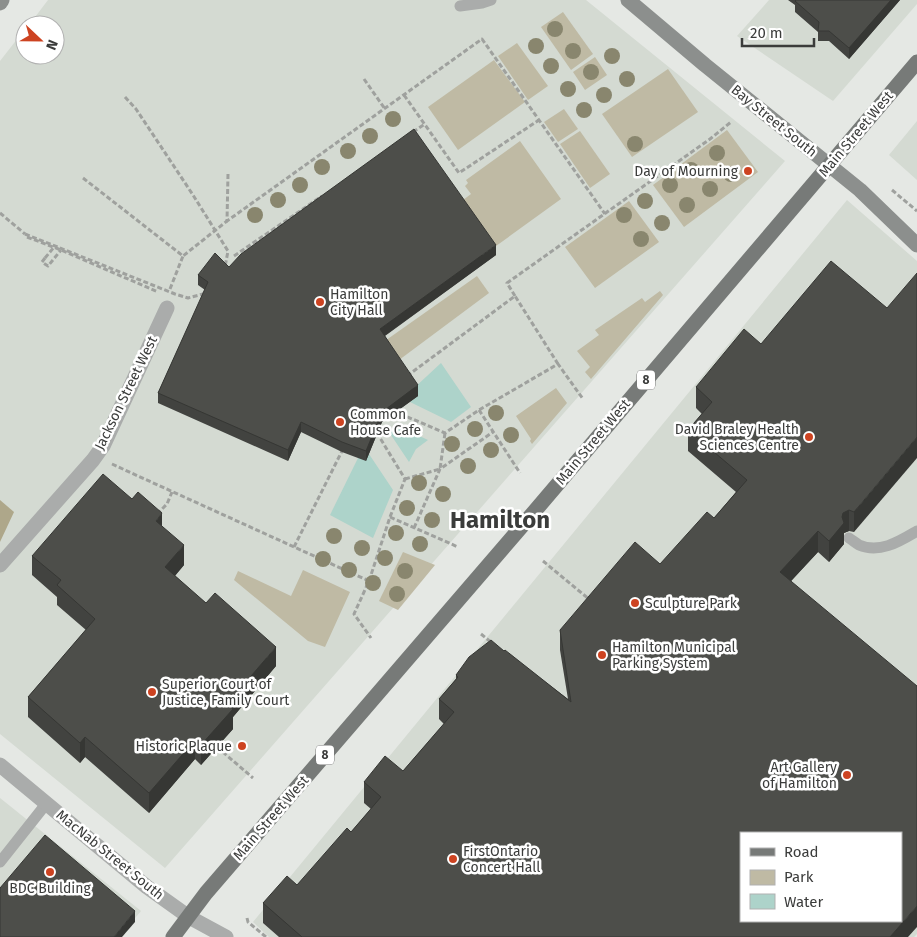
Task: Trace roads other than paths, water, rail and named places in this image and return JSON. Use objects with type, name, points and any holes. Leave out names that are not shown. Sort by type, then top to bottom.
[{"type":"main road","name":"Main Street West","points":[[177,936],[206,893],[528,519],[917,62]]},
{"type":"street","name":"Bay Street South","points":[[628,0],[704,65],[860,190],[917,244]]},
{"type":"street","name":"Jackson Street West","points":[[0,565],[103,446],[167,302]]},
{"type":"street","name":"MacNab Street South","points":[[0,765],[147,887],[189,917],[226,937]]},
{"type":"lane","points":[[464,2],[482,3],[491,0]]},
{"type":"lane","points":[[849,538],[860,545],[874,548],[889,546],[917,531]]},
{"type":"lane","points":[[0,862],[46,804]]},
{"type":"water","points":[[441,363],[471,407],[451,422],[410,402],[418,396],[413,389]]},
{"type":"water","points":[[394,424],[428,440],[416,449],[409,462],[389,432],[393,429]]},
{"type":"water","points":[[369,454],[393,490],[373,538],[330,515],[358,458]]},
{"type":"place","name":"Day of Mourning","points":[[748,171]]},
{"type":"place","name":"Hamilton City Hall","points":[[320,302]]},
{"type":"place","name":"Common House Cafe","points":[[340,422]]},
{"type":"place","name":"David Braley Health Sciences Centre","points":[[809,437]]},
{"type":"place","name":"Sculpture Park","points":[[635,603]]},
{"type":"place","name":"Hamilton Municipal Parking System","points":[[602,655]]},
{"type":"place","name":"Superior Court of Justice, Family Court","points":[[152,692]]},
{"type":"place","name":"Historic Plaque","points":[[242,746]]},
{"type":"place","name":"Art Gallery of Hamilton","points":[[847,775]]},
{"type":"place","name":"FirstOntario Concert Hall","points":[[453,859]]},
{"type":"place","name":"BDC Building","points":[[50,872]]},
{"type":"district","name":"Hamilton","points":[[500,520]]}]
